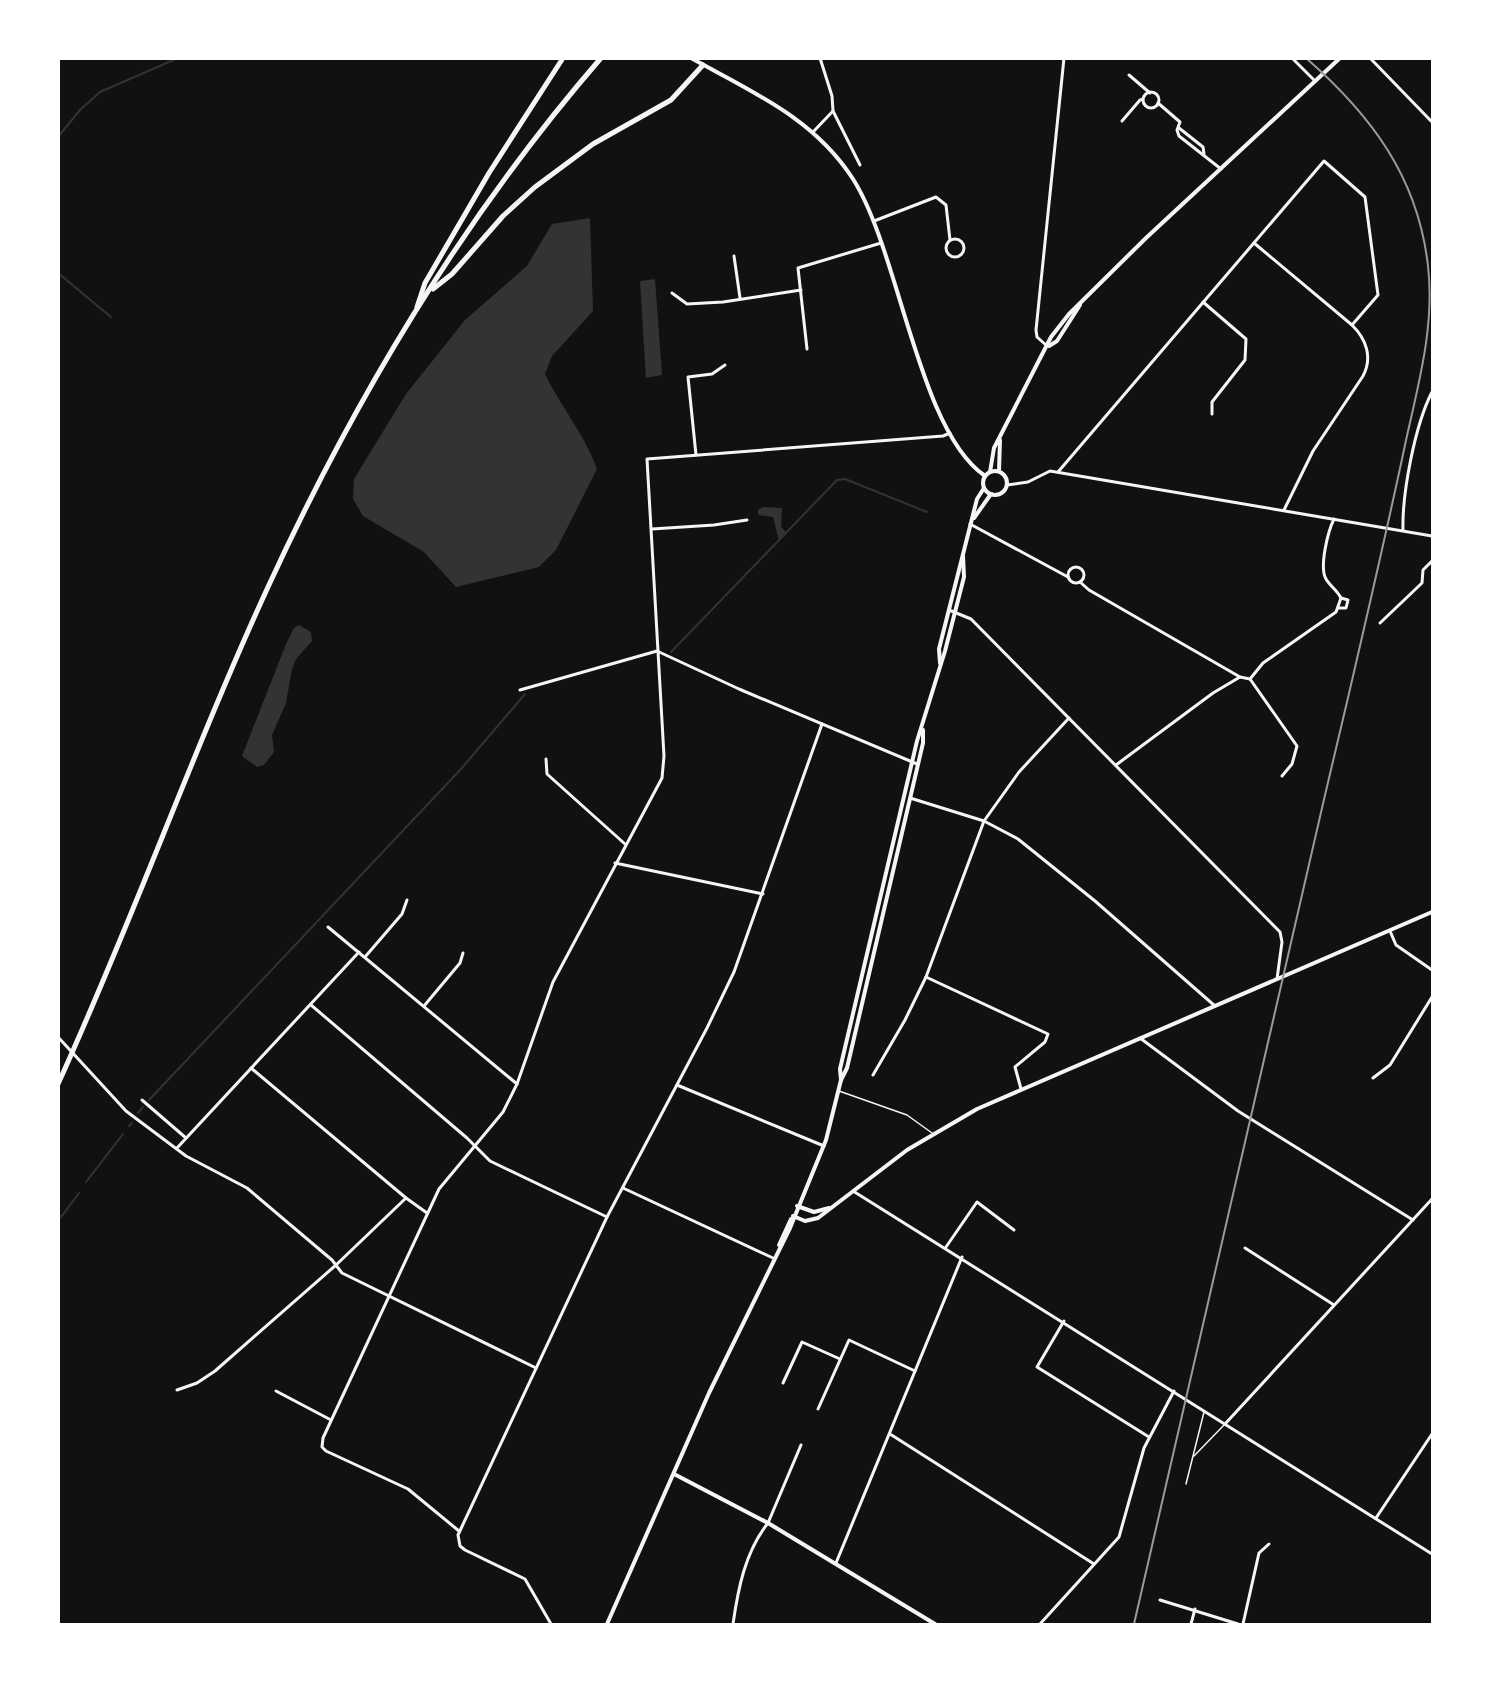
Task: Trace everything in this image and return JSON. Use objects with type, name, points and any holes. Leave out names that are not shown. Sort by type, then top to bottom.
[{"type":"highway","points":[[414,314],[425,283],[447,244],[529,108],[563,58]]},
{"type":"highway","points":[[58,1084],[94,1005],[269,587],[332,458],[429,291],[499,188],[601,58]]},
{"type":"highway","points":[[429,291],[452,274],[503,216],[535,187],[593,144],[670,100],[703,65]]},
{"type":"street","points":[[691,58],[774,102],[813,132],[852,178],[874,221],[932,394],[950,433],[977,471],[985,476]]},
{"type":"street","points":[[820,58],[832,96],[833,111],[860,165]]},
{"type":"street","points":[[1048,346],[1037,338],[1036,330],[1064,58]]},
{"type":"street","points":[[1292,58],[1316,81]]},
{"type":"street","points":[[990,472],[991,457],[1048,346],[1057,341],[1082,303],[1340,58]]},
{"type":"street","points":[[1370,58],[1432,122]]},
{"type":"street","points":[[1129,75],[1150,93],[1157,95],[1158,103],[1178,119],[1179,127],[1203,147],[1204,154],[1221,169]]},
{"type":"street","points":[[1122,121],[1140,100],[1150,93]]},
{"type":"street","points":[[1144,99],[1149,108],[1158,103]]},
{"type":"street","points":[[813,132],[833,111]]},
{"type":"street","points":[[1058,472],[1324,161],[1365,197],[1378,295],[1352,325]]},
{"type":"street","points":[[874,221],[936,197],[946,205],[950,240],[946,245],[946,252],[951,257],[957,257],[964,251],[964,245],[957,239],[950,240]]},
{"type":"street","points":[[807,349],[798,268],[881,242]]},
{"type":"street","points":[[1254,243],[1352,325],[1365,341],[1367,367],[1313,451],[1284,510]]},
{"type":"street","points":[[734,256],[740,298]]},
{"type":"street","points":[[672,293],[687,304],[801,290]]},
{"type":"street","points":[[1203,302],[1246,339],[1245,360],[1212,402],[1212,414]]},
{"type":"street","points":[[696,455],[688,377],[712,374],[725,365]]},
{"type":"street","points":[[1403,531],[1402,506],[1423,414],[1432,392]]},
{"type":"street","points":[[459,1531],[408,1489],[326,1451],[322,1447],[323,1438],[439,1189],[504,1112],[550,987],[614,863],[662,778],[664,756],[647,459],[943,436],[950,433]]},
{"type":"street","points":[[999,471],[998,455],[1001,436]]},
{"type":"street","points":[[940,664],[939,649],[970,524],[977,499],[984,488],[985,476],[990,472],[999,471],[1004,475],[1007,485]]},
{"type":"street","points":[[984,488],[991,494],[1001,494],[1007,485],[1028,482],[1050,471],[1432,536]]},
{"type":"street","points":[[970,524],[991,494]]},
{"type":"street","points":[[1250,679],[1263,663],[1339,608],[1342,609],[1349,604],[1348,600],[1341,598],[1326,579],[1323,569],[1334,519]]},
{"type":"street","points":[[652,529],[714,525],[747,520]]},
{"type":"street","points":[[970,524],[1068,577],[1073,582],[1080,582],[1089,590],[1240,677],[1250,679],[1297,746],[1292,764],[1282,776]]},
{"type":"street","points":[[841,1080],[840,1069],[923,730],[964,577],[963,556]]},
{"type":"street","points":[[1380,623],[1422,583],[1423,570],[1432,561]]},
{"type":"street","points":[[1068,577],[1072,568],[1080,568],[1084,575],[1080,582]]},
{"type":"street","points":[[1339,608],[1338,600],[1341,598]]},
{"type":"street","points":[[949,610],[971,618],[1280,932],[1282,942],[1277,979]]},
{"type":"street","points":[[520,690],[657,651],[915,763]]},
{"type":"street","points":[[1116,765],[1213,693],[1240,677]]},
{"type":"street","points":[[873,1075],[905,1020],[926,977],[984,821],[1019,772],[1069,718]]},
{"type":"street","points":[[551,1624],[528,1583],[520,1576],[460,1546],[457,1540],[459,1531],[607,1217],[734,972],[822,724]]},
{"type":"street","points":[[546,759],[547,774],[625,844]]},
{"type":"street","points":[[607,1624],[824,1146],[841,1080],[847,1068],[910,798],[915,763]]},
{"type":"street","points":[[910,798],[984,821],[1034,850],[1215,1006]]},
{"type":"street","points":[[614,863],[763,894]]},
{"type":"street","points":[[365,957],[402,914],[407,900]]},
{"type":"street","points":[[793,1216],[814,1220],[933,1133],[1021,1089],[1432,912]]},
{"type":"street","points":[[328,927],[516,1084]]},
{"type":"street","points":[[1390,931],[1401,949],[1432,970]]},
{"type":"street","points":[[177,1148],[359,952]]},
{"type":"street","points":[[424,1006],[460,963],[463,953]]},
{"type":"street","points":[[926,977],[1039,1027],[1047,1034],[1045,1042],[1015,1067],[1021,1089]]},
{"type":"street","points":[[1373,1078],[1390,1065],[1432,997]]},
{"type":"street","points":[[311,1005],[459,1131],[490,1161],[607,1217]]},
{"type":"street","points":[[58,1037],[126,1111],[186,1156],[247,1188],[336,1265],[342,1273],[536,1368]]},
{"type":"street","points":[[1140,1038],[1238,1111],[1413,1220]]},
{"type":"street","points":[[251,1068],[406,1198],[427,1212]]},
{"type":"street","points":[[677,1085],[824,1146]]},
{"type":"street","points":[[142,1100],[186,1138]]},
{"type":"street","points":[[623,1188],[773,1258]]},
{"type":"street","points":[[853,1191],[861,1198],[962,1257],[1432,1554]]},
{"type":"street","points":[[177,1390],[207,1377],[336,1265],[406,1198]]},
{"type":"street","points":[[1225,1424],[1432,1199]]},
{"type":"street","points":[[946,1247],[977,1202],[1014,1230]]},
{"type":"street","points":[[797,1206],[814,1212],[832,1206]]},
{"type":"street","points":[[1245,1248],[1334,1305]]},
{"type":"street","points":[[836,1563],[962,1257]]},
{"type":"street","points":[[1064,1321],[1037,1367],[1149,1437]]},
{"type":"street","points":[[818,1409],[849,1340],[915,1371]]},
{"type":"street","points":[[783,1383],[802,1342],[840,1359]]},
{"type":"street","points":[[276,1391],[331,1420]]},
{"type":"street","points":[[1040,1624],[1119,1537],[1138,1467],[1149,1437],[1174,1391]]},
{"type":"street","points":[[890,1434],[1094,1564]]},
{"type":"street","points":[[1376,1518],[1432,1434]]},
{"type":"street","points":[[733,1624],[740,1581],[760,1532],[768,1523],[801,1445]]},
{"type":"street","points":[[674,1474],[768,1523],[935,1624]]},
{"type":"street","points":[[1160,1600],[1195,1609],[1226,1622],[1240,1624],[1259,1553],[1269,1544]]},
{"type":"street","points":[[1191,1624],[1195,1609]]},
{"type":"lane","points":[[838,1091],[908,1115],[933,1133]]},
{"type":"lane","points":[[1186,1484],[1204,1411]]},
{"type":"lane","points":[[1193,1457],[1225,1424]]},
{"type":"shaded area","points":[[590,218],[593,311],[552,356],[545,374],[586,444],[597,469],[556,550],[539,567],[456,587],[424,552],[363,516],[353,499],[354,479],[406,394],[465,320],[527,266],[552,224]]},
{"type":"shaded area","points":[[655,279],[662,375],[646,378],[640,281]]},
{"type":"shaded area","points":[[763,507],[782,508],[781,527],[787,533],[779,541],[773,517],[758,515],[758,510]]},
{"type":"shaded area","points":[[299,625],[311,632],[312,641],[296,659],[292,669],[286,703],[272,735],[274,752],[264,765],[257,767],[242,756],[286,644],[294,628]]},
{"type":"waterway","points":[[58,137],[80,110],[100,92],[178,58]]},
{"type":"waterway","points":[[58,273],[111,317]]},
{"type":"waterway","points":[[671,652],[837,480],[845,479],[927,512]]},
{"type":"waterway","points":[[149,1100],[461,769],[525,694]]},
{"type":"waterway","points":[[138,1113],[143,1107]]},
{"type":"waterway","points":[[129,1126],[132,1123]]},
{"type":"waterway","points":[[86,1182],[123,1134]]},
{"type":"waterway","points":[[58,1221],[79,1193]]},
{"type":"railway","points":[[1134,1624],[1377,573],[1420,378],[1427,334],[1430,289],[1423,234],[1402,176],[1371,125],[1306,58]]}]
